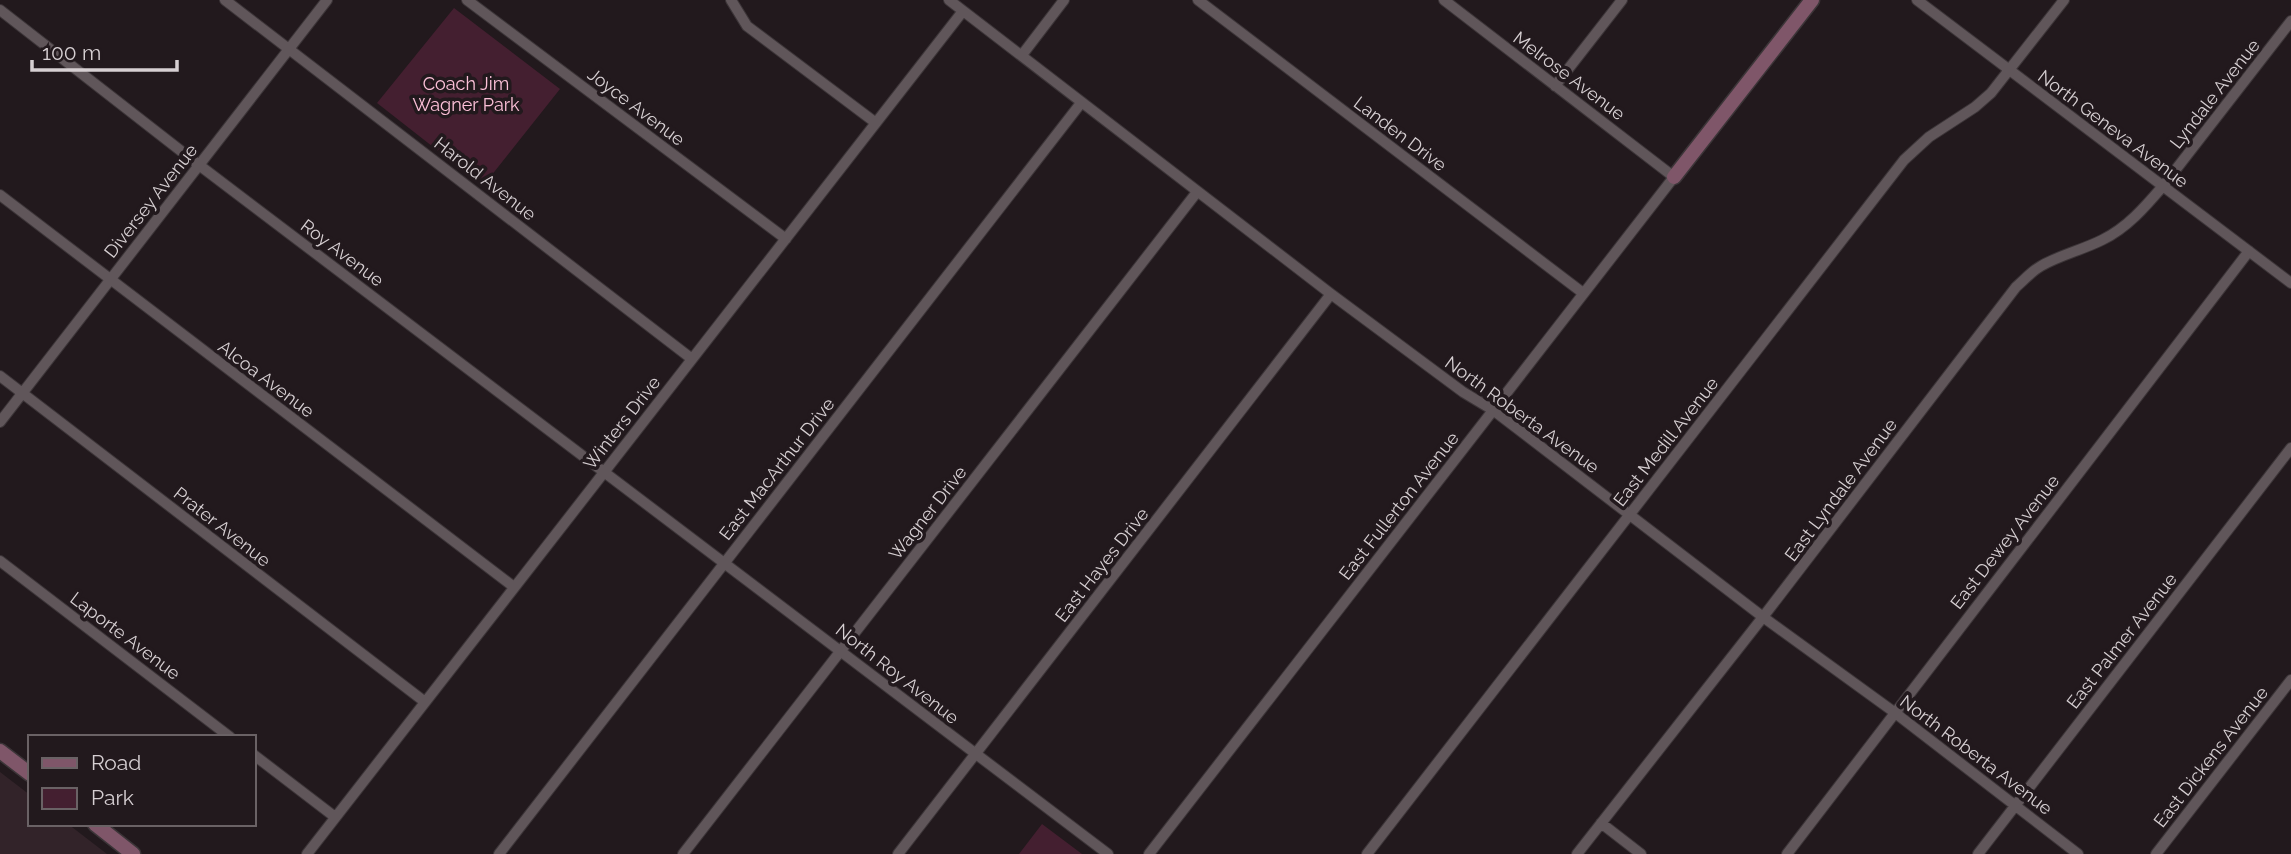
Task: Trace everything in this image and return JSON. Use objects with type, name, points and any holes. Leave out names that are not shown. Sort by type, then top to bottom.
[{"type":"street","name":"Harold Avenue","points":[[225,0],[692,359]]},
{"type":"street","name":"Diversey Avenue","points":[[0,422],[327,0]]},
{"type":"street","name":"Joyce Avenue","points":[[467,0],[786,239]]},
{"type":"street","points":[[731,0],[747,26],[876,123]]},
{"type":"street","name":"North Roberta Avenue","points":[[949,0],[1331,294],[1463,392],[1493,410],[2078,854]]},
{"type":"street","points":[[1022,55],[1064,0]]},
{"type":"street","name":"Landen Drive","points":[[1198,0],[1583,293]]},
{"type":"street","name":"Melrose Avenue","points":[[1444,0],[1674,177]]},
{"type":"street","points":[[1555,86],[1622,0]]},
{"type":"street","points":[[1674,177],[1812,0]]},
{"type":"street","name":"North Geneva Avenue","points":[[1917,0],[2291,283]]},
{"type":"street","name":"East Medill Avenue","points":[[1367,854],[1904,160],[1929,137],[1975,107],[1991,93],[2064,0]]},
{"type":"street","name":"Roy Avenue","points":[[0,10],[199,165],[667,519]]},
{"type":"street","name":"Winters Drive","points":[[307,854],[963,11]]},
{"type":"street","name":"Lyndale Avenue","points":[[2163,187],[2291,21]]},
{"type":"street","name":"East MacArthur Drive","points":[[499,854],[1081,103]]},
{"type":"street","name":"East Fullerton Avenue","points":[[1149,854],[1674,177]]},
{"type":"street","name":"East Lyndale Avenue","points":[[1577,854],[2016,287],[2038,268],[2120,230],[2163,187]]},
{"type":"street","name":"Wagner Drive","points":[[683,854],[1197,192]]},
{"type":"street","name":"Alcoa Avenue","points":[[0,195],[514,587]]},
{"type":"street","name":"East Dewey Avenue","points":[[1787,854],[2249,251]]},
{"type":"street","name":"East Hayes Drive","points":[[898,854],[1331,294]]},
{"type":"street","name":"Prater Avenue","points":[[0,376],[425,702]]},
{"type":"street","name":"East Palmer Avenue","points":[[1978,854],[2291,448]]},
{"type":"street","name":"North Roy Avenue","points":[[667,519],[1108,854]]},
{"type":"street","name":"Laporte Avenue","points":[[0,561],[227,735]]},
{"type":"street","name":"East Dickens Avenue","points":[[2156,854],[2291,680]]},
{"type":"street","points":[[0,751],[28,772]]},
{"type":"street","points":[[256,757],[335,817]]},
{"type":"street","points":[[1601,823],[1641,854]]},
{"type":"street","points":[[98,826],[134,854]]},
{"type":"shaded area","points":[[0,772],[28,793],[28,826],[71,826],[107,854],[0,854]]},
{"type":"green space","name":"Coach Jim Wagner Park","points":[[454,8],[560,89],[483,186],[377,103]]},
{"type":"green space","points":[[1042,824],[1082,854],[1019,854]]}]
